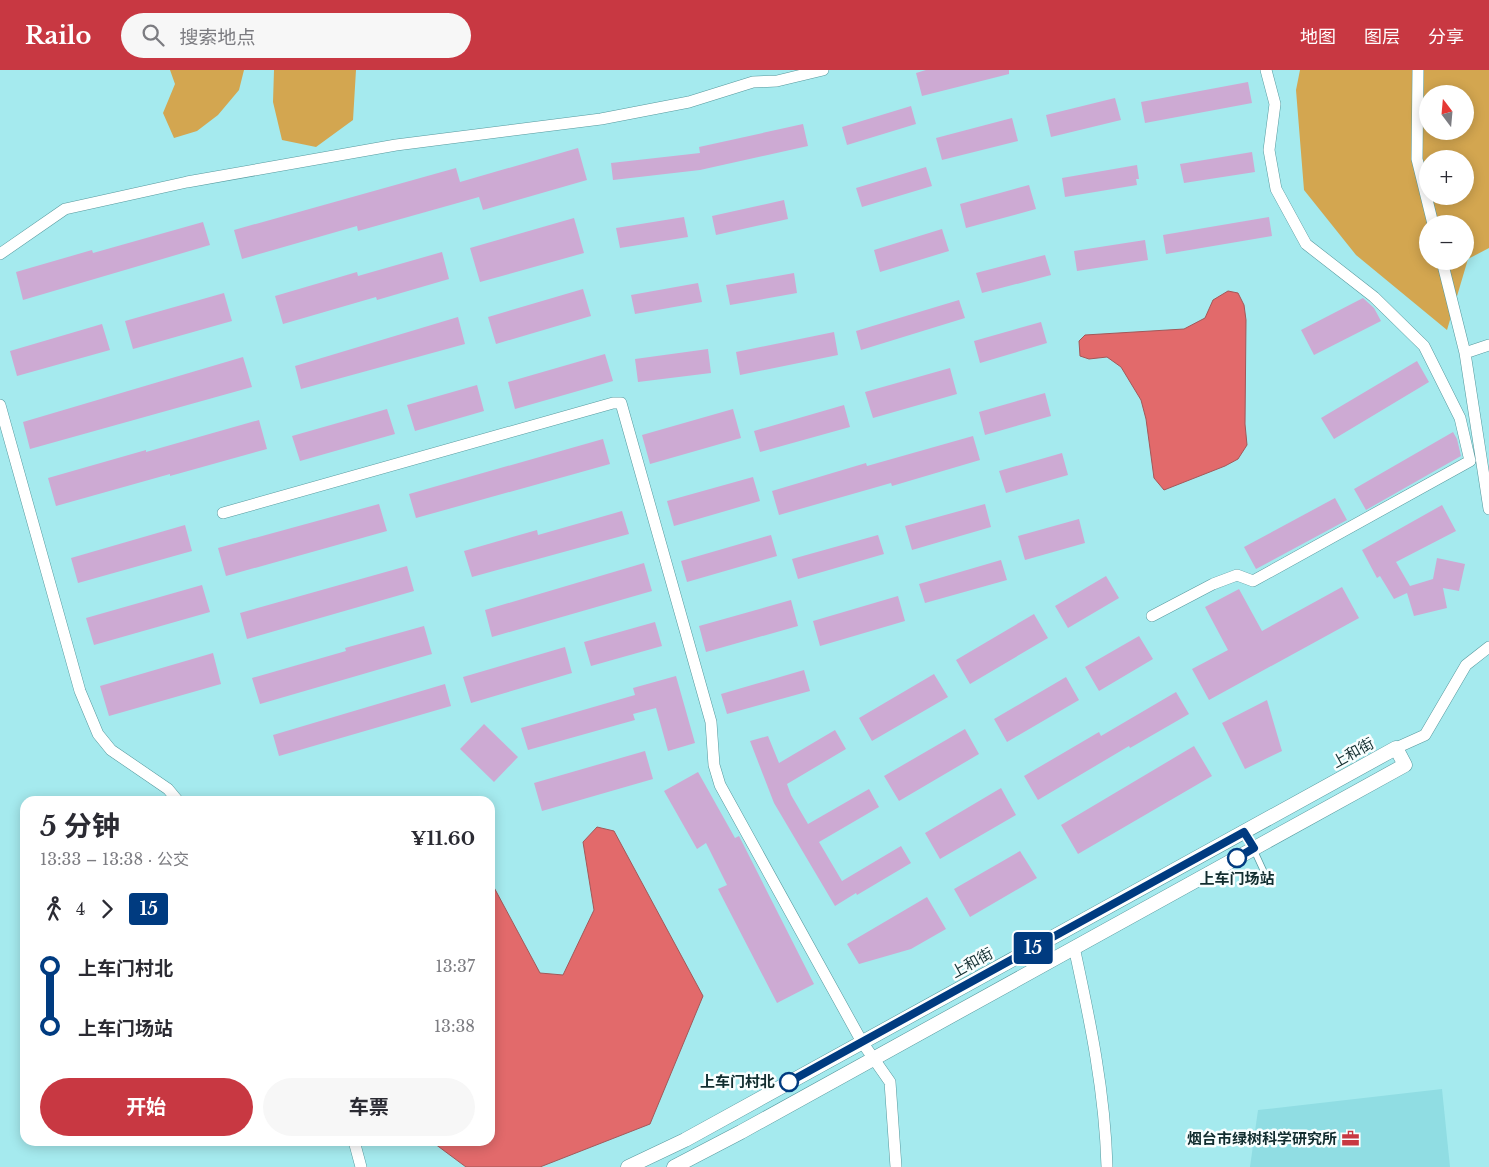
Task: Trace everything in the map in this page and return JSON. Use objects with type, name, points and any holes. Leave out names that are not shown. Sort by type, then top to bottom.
[{"type":"street","points":[[752,70],[753,82]]},
{"type":"street","points":[[0,254],[65,208],[187,182],[396,145],[601,119],[689,102],[753,82],[777,81],[823,70]]},
{"type":"street","points":[[1152,616],[1213,584],[1237,575],[1253,581],[1470,461],[1460,418],[1424,346],[1374,297],[1306,244],[1276,189],[1269,150],[1275,104],[1266,70]]},
{"type":"street","points":[[1418,70],[1417,159],[1431,215]]},
{"type":"street","points":[[1444,270],[1465,353],[1489,509]]},
{"type":"street","points":[[1465,353],[1489,345]]},
{"type":"street","points":[[223,512],[613,402],[621,403],[711,722],[714,765],[720,785],[862,1042],[890,1082],[896,1167]]},
{"type":"street","points":[[0,405],[80,691],[98,734],[112,750],[168,789],[174,796]]},
{"type":"street","points":[[1396,748],[1426,735],[1466,665],[1489,647]]},
{"type":"street","name":"上和街","points":[[628,1167],[685,1140],[1396,748],[1405,765],[674,1167]]},
{"type":"street","points":[[1074,948],[1093,1035],[1106,1132],[1107,1167]]},
{"type":"street","points":[[355,1146],[361,1167]]},
{"type":"lane","points":[[1244,832],[1254,848],[1265,874]]},
{"type":"shaded area","points":[[170,70],[244,70],[239,90],[218,115],[197,131],[174,138],[163,113],[175,84]]},
{"type":"shaded area","points":[[274,70],[356,70],[353,120],[316,147],[282,140],[273,102]]},
{"type":"shaded area","points":[[1300,70],[1489,70],[1489,248],[1474,256],[1474,215],[1419,215],[1419,270],[1465,270],[1447,330],[1356,255],[1304,190],[1296,90]]},
{"type":"shaded area","points":[[1228,291],[1238,293],[1244,305],[1246,320],[1245,424],[1247,445],[1238,459],[1164,490],[1154,478],[1146,419],[1141,400],[1121,367],[1107,357],[1089,359],[1080,356],[1079,341],[1085,335],[1184,329],[1205,318],[1213,300]]},
{"type":"shaded area","points":[[597,827],[614,831],[703,996],[650,1124],[540,1167],[466,1167],[438,1146],[495,1146],[495,889],[540,973],[563,975],[594,910],[583,842]]},
{"type":"shaded area","name":"烟台市绿树科学研究所","points":[[1442,1089],[1450,1167],[1250,1167],[1258,1110]]},
{"type":"building","points":[[926,70],[1009,70],[1009,74],[922,96],[916,73]]},
{"type":"building","points":[[1248,82],[1252,103],[1145,123],[1141,102]]},
{"type":"building","points":[[1115,98],[1121,120],[1051,137],[1046,115]]},
{"type":"building","points":[[911,106],[916,124],[847,145],[842,127]]},
{"type":"building","points":[[1012,118],[1018,141],[942,160],[936,138]]},
{"type":"building","points":[[803,124],[808,146],[700,170],[613,180],[611,163],[700,153],[699,147]]},
{"type":"building","points":[[578,148],[587,180],[483,210],[479,197],[358,231],[357,226],[242,259],[234,230],[456,168],[460,182]]},
{"type":"building","points":[[1252,152],[1255,172],[1184,183],[1180,164]]},
{"type":"building","points":[[1137,165],[1139,179],[1136,179],[1137,185],[1065,197],[1062,178]]},
{"type":"building","points":[[926,167],[932,186],[862,207],[856,188]]},
{"type":"building","points":[[1029,185],[1036,209],[966,228],[960,204]]},
{"type":"building","points":[[784,200],[788,219],[716,235],[712,216]]},
{"type":"building","points":[[684,217],[688,237],[620,248],[616,228]]},
{"type":"building","points":[[1269,217],[1272,236],[1166,254],[1163,235]]},
{"type":"building","points":[[574,218],[584,253],[480,282],[470,248]]},
{"type":"building","points":[[203,222],[210,245],[23,300],[16,272],[92,250],[93,253]]},
{"type":"building","points":[[942,229],[949,251],[880,272],[874,250]]},
{"type":"building","points":[[1145,240],[1148,260],[1077,271],[1074,251]]},
{"type":"building","points":[[442,252],[449,279],[377,300],[376,297],[283,324],[275,296],[357,272],[358,276]]},
{"type":"building","points":[[1045,255],[1051,275],[982,293],[976,273]]},
{"type":"building","points":[[794,273],[797,293],[730,305],[726,285]]},
{"type":"building","points":[[698,283],[702,302],[635,314],[631,295]]},
{"type":"building","points":[[583,289],[591,316],[496,344],[488,317]]},
{"type":"building","points":[[224,293],[232,321],[133,349],[125,321]]},
{"type":"building","points":[[1363,298],[1374,308],[1381,321],[1314,355],[1301,330]]},
{"type":"building","points":[[959,300],[965,318],[861,350],[856,331]]},
{"type":"building","points":[[458,317],[465,344],[301,389],[295,366]]},
{"type":"building","points":[[1041,322],[1047,343],[980,363],[974,341]]},
{"type":"building","points":[[102,324],[110,350],[17,376],[10,351]]},
{"type":"building","points":[[834,332],[838,355],[740,375],[736,352]]},
{"type":"building","points":[[708,349],[711,373],[638,382],[635,359]]},
{"type":"building","points":[[605,354],[613,381],[515,409],[508,382]]},
{"type":"building","points":[[243,357],[252,387],[30,449],[23,422]]},
{"type":"building","points":[[1417,361],[1429,382],[1334,439],[1321,418]]},
{"type":"building","points":[[950,368],[957,394],[873,418],[865,392]]},
{"type":"building","points":[[477,385],[484,411],[415,431],[407,405]]},
{"type":"building","points":[[1045,393],[1051,416],[985,435],[979,412]]},
{"type":"building","points":[[844,405],[850,427],[760,452],[754,431]]},
{"type":"building","points":[[387,409],[395,434],[300,461],[292,436]]},
{"type":"building","points":[[733,409],[741,438],[650,464],[642,435]]},
{"type":"building","points":[[259,420],[267,449],[56,506],[48,478]]},
{"type":"building","points":[[1453,432],[1457,439],[1461,456],[1366,510],[1354,489]]},
{"type":"building","points":[[973,436],[980,460],[892,486],[891,483],[779,515],[772,491],[866,463],[867,466]]},
{"type":"building","points":[[603,439],[610,464],[416,518],[409,494]]},
{"type":"building","points":[[1062,453],[1068,475],[1006,493],[999,471]]},
{"type":"building","points":[[753,477],[760,501],[674,526],[667,501]]},
{"type":"building","points":[[1335,498],[1347,520],[1256,569],[1244,547]]},
{"type":"building","points":[[379,504],[387,531],[226,576],[218,548]]},
{"type":"building","points":[[985,504],[991,527],[912,550],[905,526]]},
{"type":"building","points":[[1442,505],[1456,531],[1396,562],[1410,586],[1433,579],[1437,558],[1465,564],[1459,591],[1443,588],[1447,608],[1414,616],[1407,593],[1394,599],[1380,576],[1377,578],[1362,550]]},
{"type":"building","points":[[622,511],[629,534],[472,577],[464,551],[537,530],[538,535]]},
{"type":"building","points":[[1079,519],[1085,543],[1025,560],[1018,536]]},
{"type":"building","points":[[185,525],[192,551],[78,583],[71,558]]},
{"type":"building","points":[[771,535],[777,556],[687,582],[681,561]]},
{"type":"building","points":[[878,535],[884,554],[798,579],[792,559]]},
{"type":"building","points":[[1001,560],[1007,580],[925,603],[919,584]]},
{"type":"building","points":[[644,563],[652,591],[492,637],[485,610]]},
{"type":"building","points":[[407,566],[414,591],[247,639],[240,613]]},
{"type":"building","points":[[1106,576],[1119,598],[1068,628],[1055,606]]},
{"type":"building","points":[[202,585],[210,612],[94,645],[86,618]]},
{"type":"building","points":[[1342,587],[1359,618],[1209,700],[1192,669],[1228,650],[1205,607],[1239,589],[1262,631]]},
{"type":"building","points":[[898,596],[905,621],[820,646],[813,621]]},
{"type":"building","points":[[791,600],[798,626],[706,652],[699,626]]},
{"type":"building","points":[[1034,614],[1048,638],[970,684],[956,660]]},
{"type":"building","points":[[655,622],[662,646],[591,666],[584,642]]},
{"type":"building","points":[[424,626],[432,654],[260,704],[252,678],[346,651],[345,648]]},
{"type":"building","points":[[1139,636],[1153,659],[1099,691],[1085,667]]},
{"type":"building","points":[[565,647],[572,673],[471,703],[463,677]]},
{"type":"building","points":[[213,653],[221,684],[109,716],[100,686]]},
{"type":"building","points":[[804,670],[810,691],[727,714],[721,694]]},
{"type":"building","points":[[934,674],[948,697],[872,741],[859,718]]},
{"type":"building","points":[[676,676],[695,743],[668,751],[656,708],[633,714],[635,720],[528,750],[521,728],[635,695],[633,688]]},
{"type":"building","points":[[1066,677],[1079,700],[1007,742],[994,719]]},
{"type":"building","points":[[445,684],[451,706],[279,756],[273,735]]},
{"type":"building","points":[[1176,692],[1189,714],[1130,748],[1129,746],[1038,800],[1024,776],[1099,732],[1101,736]]},
{"type":"building","points":[[1267,700],[1282,751],[1245,769],[1222,723]]},
{"type":"building","points":[[484,724],[518,757],[494,782],[460,749]]},
{"type":"building","points":[[965,729],[979,754],[899,801],[884,776]]},
{"type":"building","points":[[835,730],[846,749],[787,784],[791,795],[808,824],[869,789],[879,807],[819,842],[842,881],[901,846],[911,863],[835,906],[774,803],[750,741],[768,736],[779,763]]},
{"type":"building","points":[[1194,746],[1212,776],[1078,854],[1061,825]]},
{"type":"building","points":[[645,751],[653,779],[542,811],[534,783]]},
{"type":"building","points":[[698,772],[735,838],[739,836],[814,984],[777,1003],[718,889],[727,885],[706,843],[697,849],[664,791]]},
{"type":"building","points":[[1001,788],[1016,815],[940,859],[925,833]]},
{"type":"building","points":[[1020,851],[1037,878],[970,917],[954,889]]},
{"type":"building","points":[[927,897],[946,929],[911,949],[859,964],[847,944]]},
{"type":"bus line","name":"15","points":[[789,1082],[1244,832],[1254,848],[1237,858]]},
{"type":"place","name":"上车门场站","points":[[1237,858]]},
{"type":"place","name":"上车门村北","points":[[789,1082]]},
{"type":"place","name":"烟台市绿树科学研究所","points":[[1351,1139]]}]
